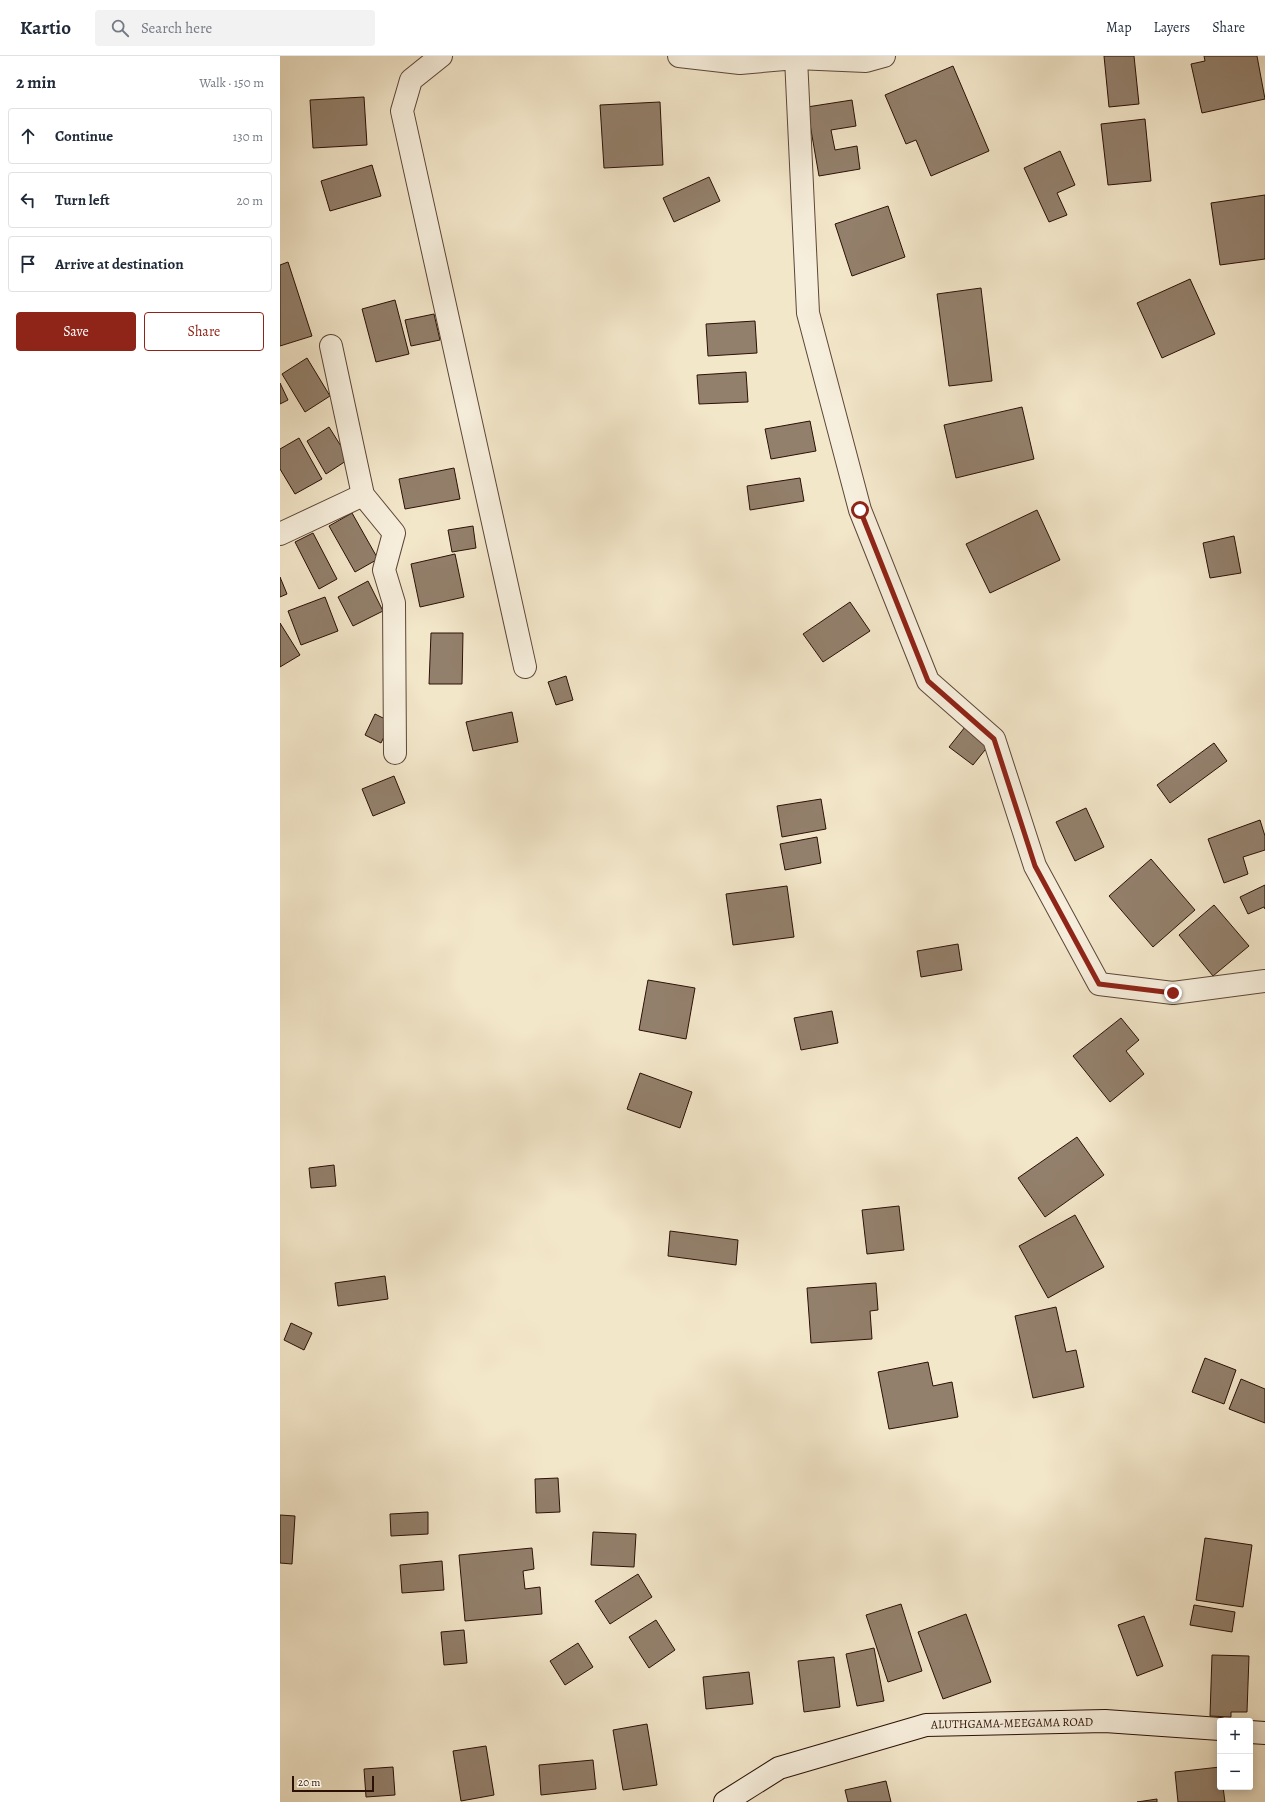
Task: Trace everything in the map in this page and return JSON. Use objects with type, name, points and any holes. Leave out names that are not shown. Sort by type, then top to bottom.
[{"type":"street","points":[[440,56],[411,80],[402,111],[525,667]]},
{"type":"street","points":[[679,56],[740,63],[795,57],[866,61],[884,56]]},
{"type":"street","points":[[795,57],[808,314],[860,510],[928,681],[994,739],[1035,866],[1099,984],[1173,993],[1265,980]]},
{"type":"street","points":[[331,346],[363,495],[394,533],[384,570],[394,603],[395,753]]},
{"type":"street","points":[[280,534],[363,495]]},
{"type":"street","name":"ALUTHGAMA-MEEGAMA ROAD","points":[[724,1802],[779,1768],[926,1725],[1105,1721],[1217,1729]]},
{"type":"street","points":[[1253,1732],[1265,1733]]},
{"type":"building","points":[[1104,56],[1134,56],[1139,104],[1109,107]]},
{"type":"building","points":[[1204,56],[1257,56],[1265,99],[1202,113],[1191,64],[1205,61]]},
{"type":"building","points":[[953,66],[989,151],[931,176],[916,140],[906,144],[885,95]]},
{"type":"building","points":[[364,97],[367,145],[313,148],[310,100]]},
{"type":"building","points":[[852,100],[856,126],[831,130],[835,150],[857,146],[860,169],[819,176],[807,107]]},
{"type":"building","points":[[660,102],[663,165],[604,168],[600,105]]},
{"type":"building","points":[[1145,119],[1151,181],[1108,185],[1101,124]]},
{"type":"building","points":[[1060,151],[1075,185],[1057,193],[1067,215],[1049,222],[1024,168]]},
{"type":"building","points":[[372,165],[381,196],[330,211],[321,181]]},
{"type":"building","points":[[709,177],[720,201],[674,222],[663,198]]},
{"type":"building","points":[[1265,195],[1265,259],[1220,265],[1211,203]]},
{"type":"building","points":[[888,206],[905,257],[852,276],[835,224]]},
{"type":"building","points":[[288,262],[312,336],[280,346],[280,265]]},
{"type":"building","points":[[1190,279],[1215,334],[1162,358],[1137,303]]},
{"type":"building","points":[[981,288],[992,381],[949,386],[937,294]]},
{"type":"building","points":[[395,300],[409,354],[376,362],[362,309]]},
{"type":"building","points":[[434,314],[440,340],[411,346],[405,320]]},
{"type":"building","points":[[755,321],[757,353],[708,356],[706,324]]},
{"type":"building","points":[[307,358],[330,396],[305,412],[282,374]]},
{"type":"building","points":[[746,372],[748,402],[699,404],[697,375]]},
{"type":"building","points":[[280,383],[288,400],[280,404]]},
{"type":"building","points":[[1022,407],[1034,459],[956,478],[944,425]]},
{"type":"building","points":[[810,421],[816,451],[771,459],[765,429]]},
{"type":"building","points":[[329,427],[349,459],[326,474],[307,441]]},
{"type":"building","points":[[299,438],[322,479],[295,494],[280,469],[280,449]]},
{"type":"building","points":[[454,468],[460,499],[405,509],[399,479]]},
{"type":"building","points":[[800,478],[804,501],[750,510],[747,486]]},
{"type":"building","points":[[1037,510],[1060,560],[990,593],[966,544]]},
{"type":"building","points":[[352,513],[378,559],[355,572],[329,526]]},
{"type":"building","points":[[473,526],[476,548],[452,552],[448,530]]},
{"type":"building","points":[[313,533],[337,579],[319,589],[295,542]]},
{"type":"building","points":[[1234,536],[1241,573],[1210,578],[1203,543]]},
{"type":"building","points":[[455,554],[464,597],[420,607],[411,564]]},
{"type":"building","points":[[280,577],[287,594],[280,597]]},
{"type":"building","points":[[368,581],[383,611],[353,626],[338,597]]},
{"type":"building","points":[[325,597],[338,631],[301,645],[288,611]]},
{"type":"building","points":[[850,602],[870,631],[823,662],[803,634]]},
{"type":"building","points":[[280,623],[300,655],[280,667]]},
{"type":"building","points":[[431,633],[463,633],[462,684],[429,684]]},
{"type":"building","points":[[566,676],[573,700],[556,705],[548,682]]},
{"type":"building","points":[[512,712],[518,742],[473,751],[466,722]]},
{"type":"building","points":[[375,714],[391,722],[381,743],[365,735]]},
{"type":"building","points":[[965,727],[989,745],[973,765],[949,747]]},
{"type":"building","points":[[1214,743],[1227,761],[1170,803],[1157,785]]},
{"type":"building","points":[[394,776],[405,803],[373,816],[362,789]]},
{"type":"building","points":[[821,799],[826,829],[782,837],[777,806]]},
{"type":"building","points":[[1086,808],[1104,847],[1075,861],[1056,822]]},
{"type":"building","points":[[1260,820],[1265,836],[1265,850],[1243,857],[1248,874],[1224,883],[1208,839]]},
{"type":"building","points":[[817,837],[821,863],[785,870],[780,844]]},
{"type":"building","points":[[1151,859],[1195,910],[1153,947],[1109,896]]},
{"type":"building","points":[[1265,885],[1265,909],[1264,907],[1248,914],[1240,897]]},
{"type":"building","points":[[787,886],[794,937],[733,945],[726,894]]},
{"type":"building","points":[[1214,905],[1249,946],[1213,976],[1179,935]]},
{"type":"building","points":[[958,944],[962,970],[921,977],[917,951]]},
{"type":"building","points":[[648,980],[695,988],[686,1039],[639,1030]]},
{"type":"building","points":[[832,1011],[838,1043],[801,1050],[794,1018]]},
{"type":"building","points":[[1121,1018],[1139,1040],[1126,1051],[1144,1074],[1110,1102],[1073,1056]]},
{"type":"building","points":[[640,1073],[692,1092],[680,1128],[627,1109]]},
{"type":"building","points":[[1077,1137],[1104,1175],[1045,1217],[1018,1178]]},
{"type":"building","points":[[334,1165],[336,1186],[311,1188],[309,1168]]},
{"type":"building","points":[[899,1206],[904,1250],[867,1254],[862,1210]]},
{"type":"building","points":[[1075,1215],[1104,1267],[1048,1298],[1019,1246]]},
{"type":"building","points":[[670,1231],[738,1240],[736,1265],[668,1256]]},
{"type":"building","points":[[385,1276],[388,1299],[338,1306],[335,1283]]},
{"type":"building","points":[[876,1283],[878,1310],[870,1311],[872,1339],[811,1343],[807,1288]]},
{"type":"building","points":[[1056,1307],[1066,1352],[1076,1350],[1084,1387],[1033,1398],[1015,1316]]},
{"type":"building","points":[[291,1323],[312,1333],[304,1350],[284,1340]]},
{"type":"building","points":[[1205,1358],[1236,1370],[1224,1404],[1192,1392]]},
{"type":"building","points":[[928,1362],[933,1386],[952,1382],[958,1417],[889,1429],[878,1372]]},
{"type":"building","points":[[1241,1379],[1265,1389],[1265,1423],[1229,1409]]},
{"type":"building","points":[[558,1478],[560,1512],[536,1513],[535,1479]]},
{"type":"building","points":[[428,1512],[428,1534],[391,1536],[390,1514]]},
{"type":"building","points":[[280,1515],[295,1516],[292,1564],[280,1563]]},
{"type":"building","points":[[593,1532],[636,1534],[634,1567],[591,1565]]},
{"type":"building","points":[[1205,1538],[1252,1545],[1243,1607],[1196,1600]]},
{"type":"building","points":[[532,1548],[534,1569],[523,1571],[525,1589],[540,1587],[542,1614],[465,1621],[459,1555]]},
{"type":"building","points":[[442,1561],[444,1590],[402,1593],[400,1565]]},
{"type":"building","points":[[638,1574],[652,1597],[610,1624],[595,1601]]},
{"type":"building","points":[[901,1604],[922,1671],[888,1682],[866,1615]]},
{"type":"building","points":[[1194,1605],[1235,1612],[1232,1632],[1190,1625]]},
{"type":"building","points":[[966,1614],[991,1682],[943,1699],[918,1632]]},
{"type":"building","points":[[1144,1616],[1163,1666],[1137,1676],[1118,1625]]},
{"type":"building","points":[[656,1620],[675,1650],[649,1668],[629,1637]]},
{"type":"building","points":[[464,1630],[467,1663],[444,1665],[441,1632]]},
{"type":"building","points":[[578,1643],[593,1667],[565,1685],[550,1661]]},
{"type":"building","points":[[874,1648],[884,1701],[857,1706],[846,1654]]},
{"type":"building","points":[[1212,1655],[1249,1656],[1247,1712],[1231,1712],[1231,1717],[1210,1716]]},
{"type":"building","points":[[834,1657],[840,1707],[804,1712],[798,1661]]},
{"type":"building","points":[[749,1672],[753,1704],[706,1709],[703,1677]]},
{"type":"building","points":[[647,1724],[657,1785],[623,1790],[613,1730]]},
{"type":"building","points":[[486,1746],[494,1795],[461,1801],[453,1751]]},
{"type":"building","points":[[593,1760],[596,1789],[541,1795],[539,1765]]},
{"type":"building","points":[[393,1767],[395,1795],[366,1797],[364,1769]]},
{"type":"building","points":[[1217,1767],[1217,1790],[1223,1790],[1225,1802],[1178,1802],[1175,1772]]},
{"type":"building","points":[[886,1781],[891,1802],[848,1802],[845,1790]]},
{"type":"building","points":[[1157,1799],[1157,1802],[1137,1802]]},
{"type":"route","points":[[860,510],[928,681],[994,739],[1035,866],[1099,984],[1173,993]]}]
